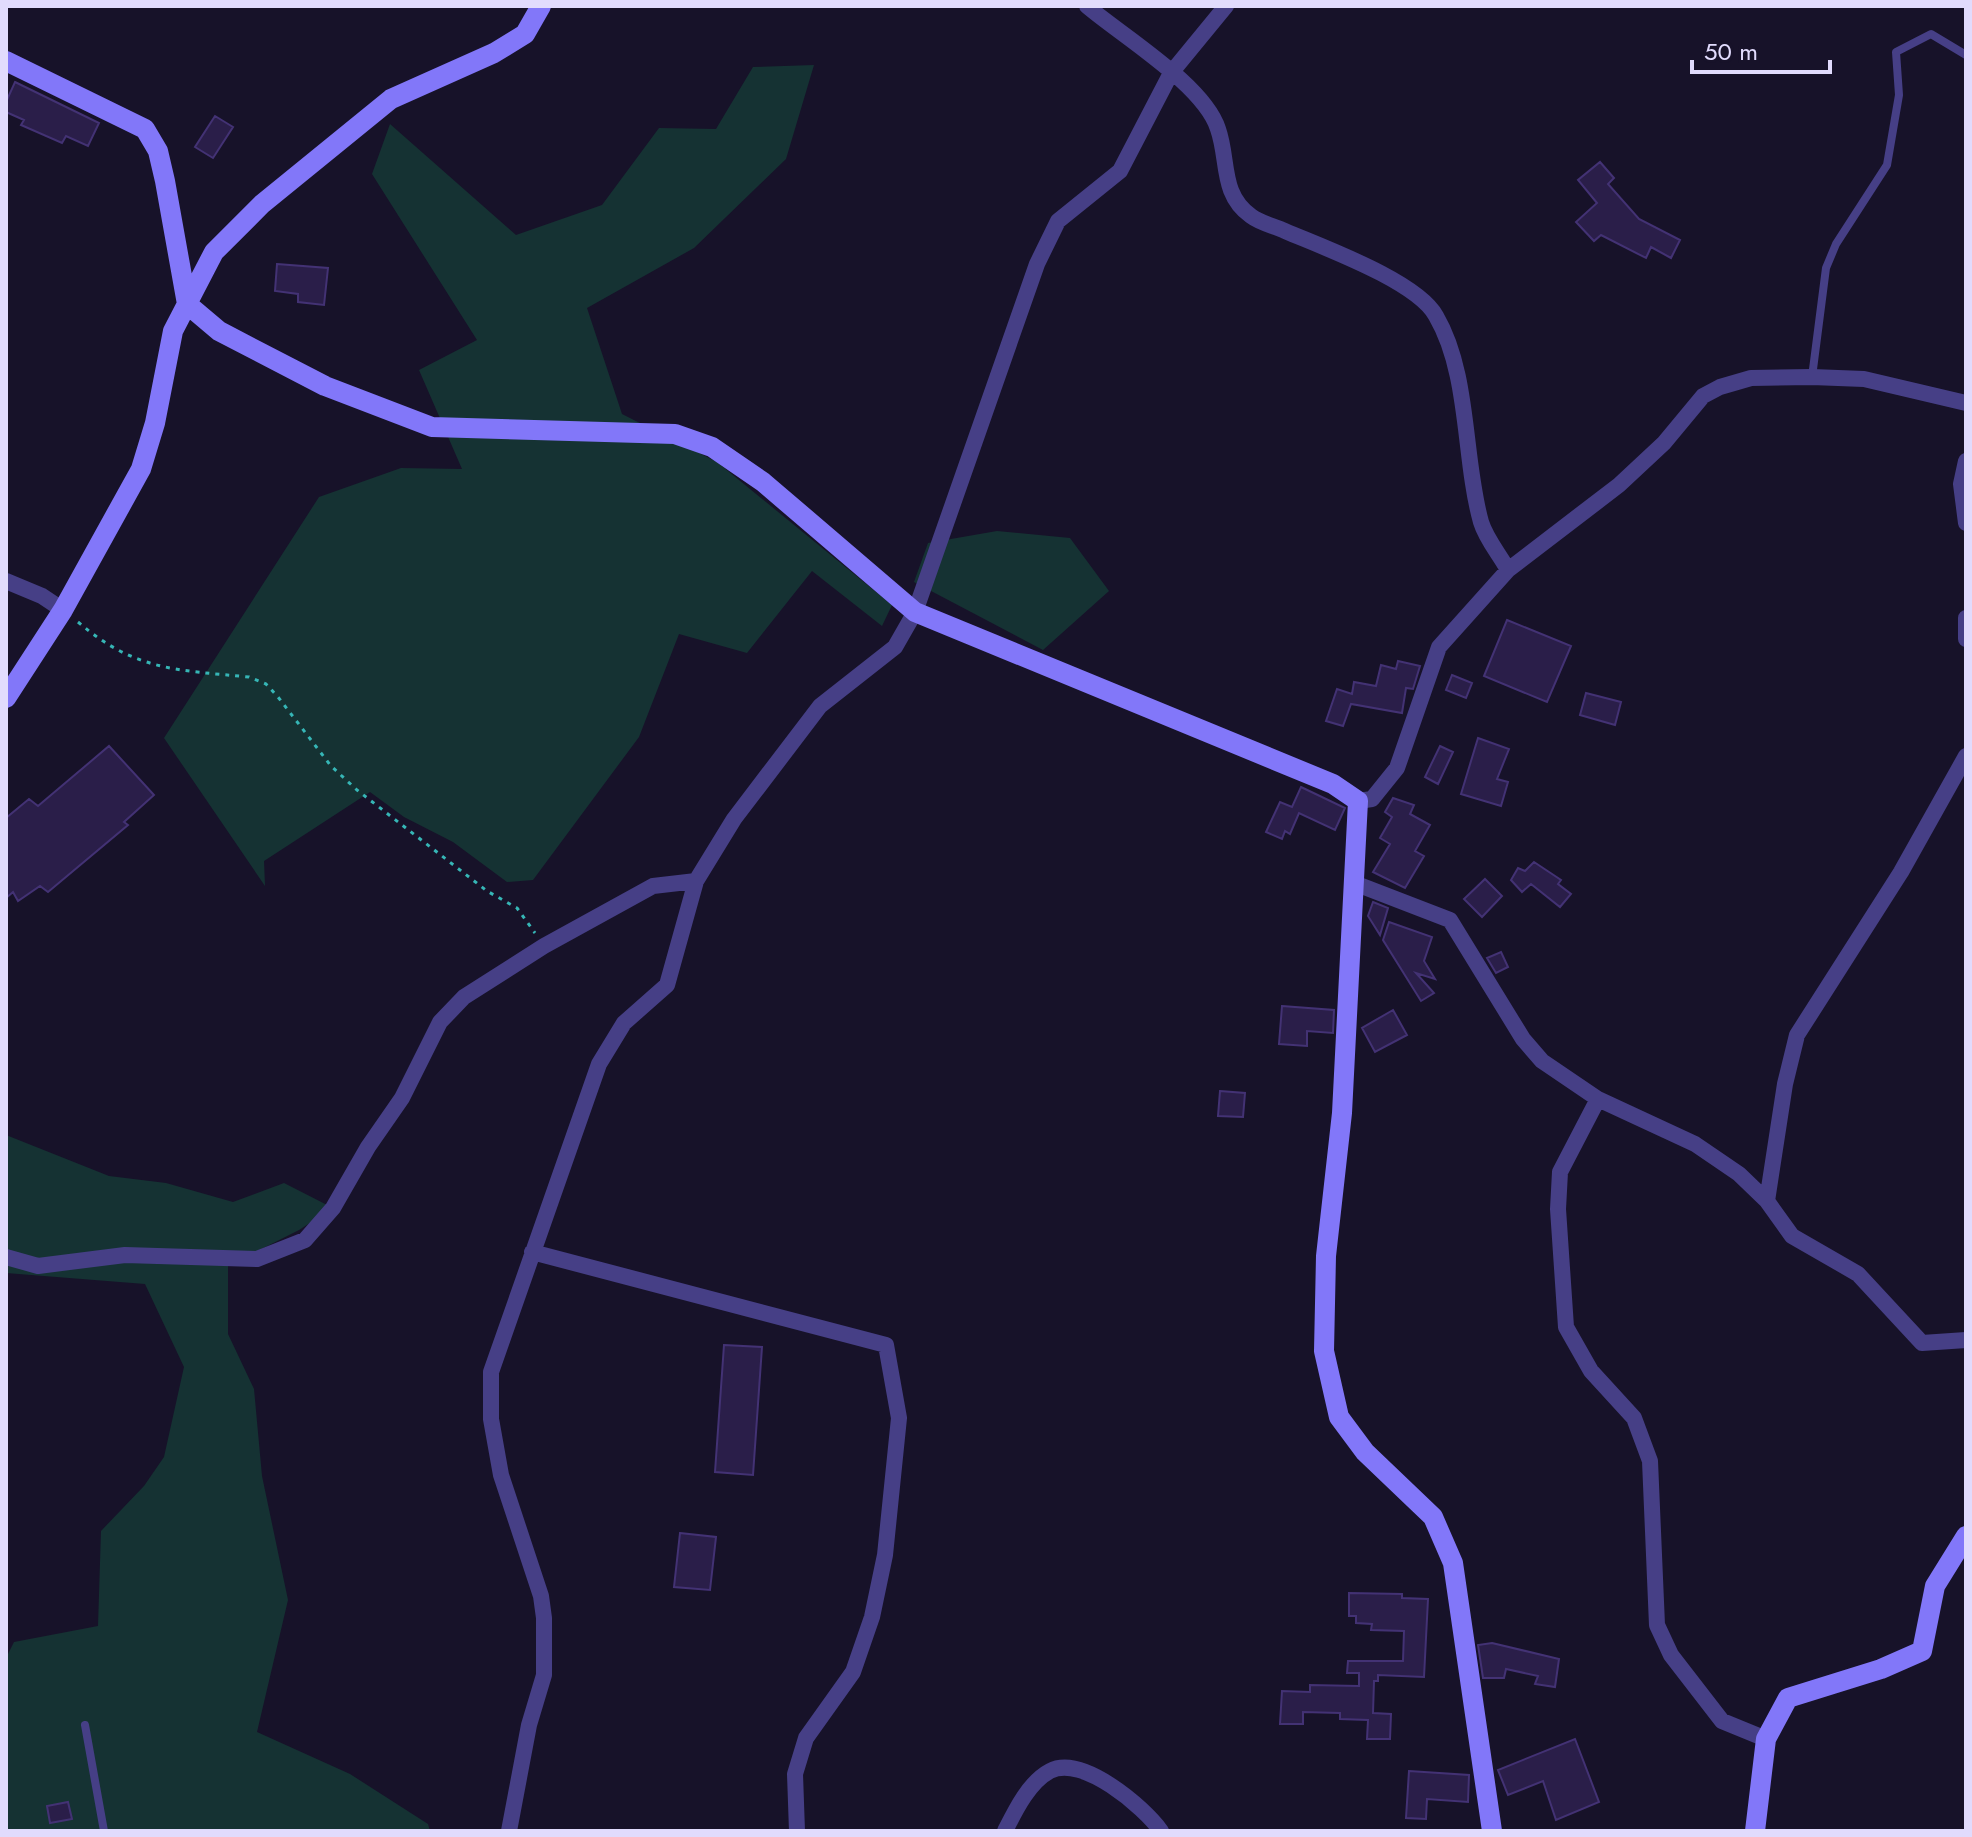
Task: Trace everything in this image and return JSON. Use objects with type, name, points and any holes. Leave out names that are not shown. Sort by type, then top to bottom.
[{"type":"street","points":[[6,698],[63,610],[141,469],[155,423],[173,331],[214,252],[262,204],[391,99],[494,53],[525,34],[541,6]]},
{"type":"street","points":[[1087,6],[1116,32],[1159,59],[1209,111],[1218,128],[1228,189],[1251,216],[1359,262],[1409,290],[1435,313],[1451,348],[1482,525],[1508,570]]},
{"type":"street","points":[[509,1831],[529,1725],[544,1675],[544,1618],[541,1596],[501,1475],[491,1419],[491,1372],[591,1096],[599,1064],[624,1023],[667,985],[696,881],[734,819],[820,706],[895,647],[915,612],[1037,264],[1058,221],[1120,171],[1171,73],[1226,6]]},
{"type":"street","points":[[6,61],[145,129],[158,151],[187,304],[219,331],[325,386],[432,427],[675,434],[697,439],[763,482],[915,612],[1333,784],[1358,801],[1372,799],[1397,768],[1439,647],[1508,570],[1619,485],[1664,443],[1703,396],[1720,387],[1751,378],[1812,377],[1864,379],[1966,403]]},
{"type":"street","points":[[1966,461],[1961,484],[1966,523]]},
{"type":"street","points":[[6,581],[42,596],[63,610]]},
{"type":"street","points":[[1966,618],[1966,639]]},
{"type":"street","points":[[1767,1201],[1785,1084],[1797,1035],[1901,872],[1966,756]]},
{"type":"street","points":[[1358,801],[1342,1113],[1326,1256],[1324,1351],[1339,1417],[1365,1452],[1433,1517],[1453,1563],[1492,1831]]},
{"type":"street","points":[[6,1257],[38,1266],[125,1255],[257,1259],[305,1240],[333,1208],[368,1147],[402,1098],[440,1022],[464,997],[544,946],[653,886],[696,881]]},
{"type":"street","points":[[1354,883],[1450,920],[1523,1039],[1542,1061],[1598,1099],[1695,1144],[1739,1174],[1767,1201],[1792,1236],[1858,1274],[1897,1320],[1922,1343],[1966,1340]]},
{"type":"street","points":[[1598,1099],[1560,1172],[1558,1209],[1566,1327],[1591,1371],[1634,1418],[1650,1461],[1657,1625],[1671,1655],[1722,1721],[1766,1739]]},
{"type":"street","points":[[532,1252],[886,1345],[899,1418],[885,1555],[872,1617],[853,1672],[806,1738],[795,1774],[797,1831]]},
{"type":"street","points":[[1755,1831],[1766,1739],[1788,1698],[1881,1669],[1922,1651],[1935,1586],[1966,1536]]},
{"type":"street","points":[[1005,1831],[1031,1789],[1051,1771],[1069,1767],[1121,1791],[1152,1817],[1161,1831]]},
{"type":"lane","points":[[1812,377],[1826,268],[1836,244],[1887,165],[1899,95],[1896,52],[1931,34],[1966,55]]},
{"type":"lane","points":[[85,1725],[104,1831]]},
{"type":"path","points":[[63,610],[108,648],[139,661],[249,677],[266,684],[331,766],[487,891],[517,908],[544,946]]},
{"type":"green space","points":[[814,65],[786,159],[694,248],[587,308],[622,414],[717,462],[892,605],[882,626],[812,571],[747,653],[679,634],[639,737],[533,880],[507,882],[453,842],[404,817],[370,792],[264,861],[265,886],[164,738],[319,497],[401,468],[462,469],[419,370],[477,340],[372,174],[390,124],[516,235],[602,205],[659,128],[716,129],[753,67]]},
{"type":"green space","points":[[997,531],[1070,538],[1109,591],[1043,650],[914,582],[928,543]]},
{"type":"green space","points":[[6,1135],[109,1176],[166,1183],[233,1202],[284,1183],[333,1208],[299,1230],[228,1266],[228,1334],[254,1389],[262,1476],[288,1600],[257,1732],[350,1774],[428,1824],[430,1831],[6,1831],[6,1658],[14,1642],[98,1626],[101,1531],[144,1486],[164,1457],[184,1367],[145,1284],[6,1273]]},
{"type":"building","points":[[15,82],[99,123],[88,146],[66,136],[62,143],[21,125],[24,120],[6,112],[6,102]]},
{"type":"building","points":[[215,116],[233,127],[213,158],[195,147]]},
{"type":"building","points":[[1600,162],[1614,178],[1608,184],[1639,219],[1680,240],[1671,258],[1651,247],[1646,258],[1601,235],[1594,241],[1576,222],[1597,203],[1578,180]]},
{"type":"building","points":[[277,264],[328,268],[324,305],[298,302],[298,294],[275,291]]},
{"type":"building","points":[[1507,620],[1571,646],[1547,702],[1484,676]]},
{"type":"building","points":[[1398,661],[1420,666],[1413,689],[1406,688],[1402,713],[1351,704],[1343,726],[1326,721],[1337,689],[1352,694],[1354,682],[1376,686],[1381,665],[1396,669]]},
{"type":"building","points":[[1452,675],[1472,683],[1466,698],[1446,690]]},
{"type":"building","points":[[1586,693],[1621,702],[1615,725],[1580,715]]},
{"type":"building","points":[[1478,738],[1509,749],[1497,779],[1508,782],[1501,806],[1461,794]]},
{"type":"building","points":[[109,746],[154,795],[124,822],[128,825],[48,892],[40,886],[18,901],[13,892],[6,898],[6,818],[29,799],[38,806]]},
{"type":"building","points":[[1440,746],[1453,752],[1438,784],[1425,777]]},
{"type":"building","points":[[1301,787],[1345,808],[1335,830],[1299,813],[1290,834],[1285,831],[1282,839],[1266,832],[1280,802],[1292,807]]},
{"type":"building","points":[[1393,798],[1414,805],[1410,814],[1430,825],[1415,851],[1424,856],[1405,888],[1373,872],[1390,844],[1380,838],[1392,817],[1385,812]]},
{"type":"building","points":[[1534,862],[1561,880],[1558,884],[1571,894],[1560,907],[1531,884],[1522,892],[1511,880],[1518,868],[1525,871]]},
{"type":"building","points":[[1485,879],[1502,896],[1482,917],[1464,899]]},
{"type":"building","points":[[1373,902],[1388,908],[1380,935],[1368,916]]},
{"type":"building","points":[[1389,922],[1432,937],[1424,961],[1435,979],[1416,973],[1434,993],[1421,1001],[1383,940]]},
{"type":"building","points":[[1501,952],[1508,967],[1496,973],[1487,958]]},
{"type":"building","points":[[1282,1006],[1334,1010],[1333,1033],[1307,1031],[1307,1046],[1279,1044]]},
{"type":"building","points":[[1393,1010],[1407,1035],[1375,1052],[1362,1028]]},
{"type":"building","points":[[1220,1091],[1245,1093],[1243,1117],[1218,1116]]},
{"type":"building","points":[[724,1345],[762,1347],[753,1475],[715,1472]]},
{"type":"building","points":[[680,1533],[716,1537],[710,1590],[674,1587]]},
{"type":"building","points":[[1349,1593],[1402,1594],[1402,1598],[1428,1599],[1424,1677],[1378,1675],[1378,1681],[1374,1681],[1373,1713],[1391,1714],[1390,1739],[1367,1739],[1368,1720],[1340,1719],[1340,1713],[1303,1712],[1303,1724],[1280,1724],[1282,1691],[1310,1692],[1310,1685],[1359,1686],[1359,1673],[1347,1673],[1348,1661],[1403,1661],[1404,1631],[1371,1630],[1372,1624],[1356,1623],[1356,1616],[1349,1616]]},
{"type":"building","points":[[1492,1643],[1559,1659],[1555,1687],[1535,1684],[1538,1676],[1506,1669],[1504,1678],[1483,1678],[1478,1645]]},
{"type":"building","points":[[1575,1739],[1599,1802],[1556,1820],[1543,1781],[1508,1795],[1498,1770]]},
{"type":"building","points":[[1409,1771],[1469,1775],[1468,1802],[1427,1799],[1426,1819],[1406,1818]]},
{"type":"building","points":[[68,1802],[72,1819],[50,1823],[47,1806]]}]
